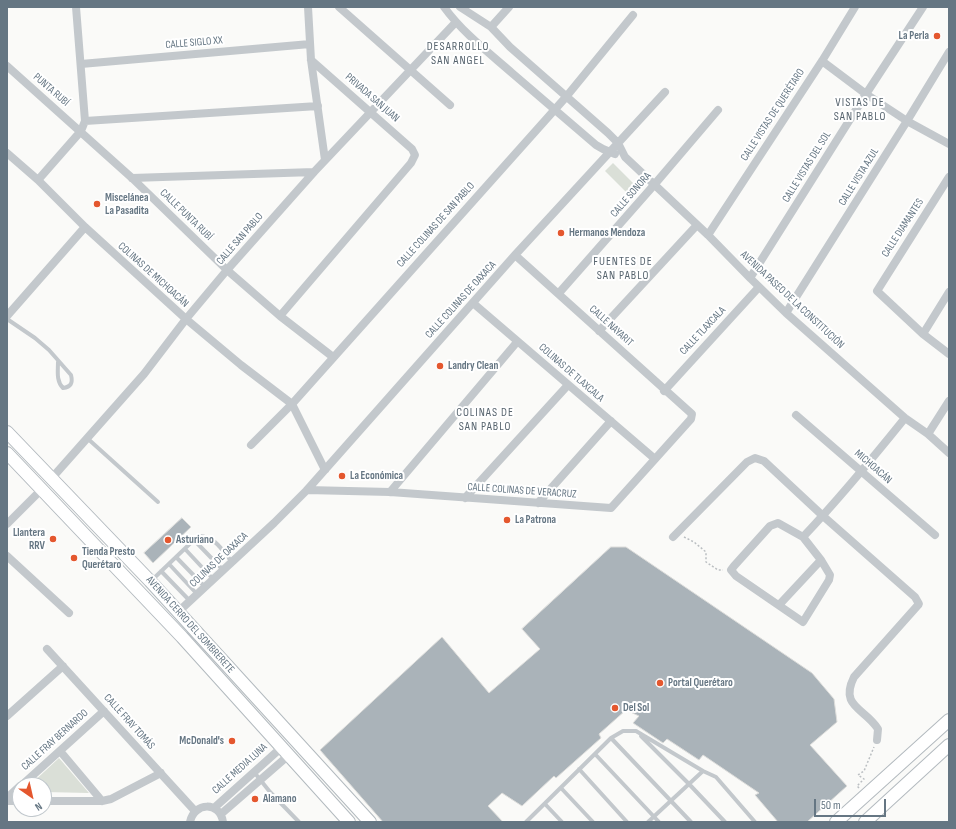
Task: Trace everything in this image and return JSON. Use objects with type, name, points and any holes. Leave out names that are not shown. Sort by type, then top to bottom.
[{"type":"main road","name":"AVENIDA CERRO DEL SOMBRERETE","points":[[7,432],[150,581],[370,822]]},
{"type":"main road","name":"AVENIDA CERRO DEL SOMBRERETE","points":[[7,453],[182,637],[349,822]]},
{"type":"main road","points":[[836,822],[949,720]]},
{"type":"main road","points":[[865,822],[949,746]]},
{"type":"street","points":[[38,180],[81,131],[85,121],[76,7]]},
{"type":"street","points":[[308,7],[311,60],[325,160]]},
{"type":"street","points":[[339,7],[450,105]]},
{"type":"street","points":[[444,7],[455,23],[471,38],[596,145],[610,153],[625,156]]},
{"type":"street","points":[[460,7],[491,27],[510,46],[618,143]]},
{"type":"street","points":[[491,27],[509,7]]},
{"type":"street","name":"CALLE VISTAS DE QUERÉTARO","points":[[708,235],[822,61],[855,7]]},
{"type":"street","name":"CALLE VISTAS DEL SOL","points":[[750,278],[866,94],[923,7]]},
{"type":"street","name":"CALLE COLINAS DE SAN PABLO","points":[[251,445],[292,404],[566,97],[633,15]]},
{"type":"street","name":"CALLE SAN PABLO","points":[[51,478],[144,374],[186,319],[227,270],[314,172],[455,23]]},
{"type":"street","name":"CALLE SIGLO XX","points":[[80,64],[310,44]]},
{"type":"street","name":"CALLE VISTA AZUL","points":[[786,313],[949,52]]},
{"type":"street","name":"PRIVADA SAN JUAN","points":[[280,316],[411,163],[415,155],[412,149],[311,60]]},
{"type":"street","points":[[822,61],[866,94],[907,121],[949,144]]},
{"type":"street","name":"PUNTA RUBÍ","points":[[7,66],[81,131]]},
{"type":"street","name":"CALLE COLINAS DE OAXACA","points":[[274,523],[307,490],[515,255],[665,92]]},
{"type":"street","points":[[85,121],[318,106]]},
{"type":"street","name":"CALLE SONORA","points":[[559,293],[718,110]]},
{"type":"street","name":"CALLE PUNTA RUBÍ","points":[[81,131],[227,270],[280,316],[333,357]]},
{"type":"street","name":"AVENIDA PASEO DE LA CONSTITUCIÓN","points":[[618,143],[625,156],[697,224],[786,313],[906,418],[928,434],[949,453]]},
{"type":"street","name":"COLINAS DE MICHOACÁN","points":[[7,153],[38,180],[85,227],[186,319],[241,365],[292,404]]},
{"type":"street","points":[[132,178],[314,172]]},
{"type":"street","name":"CALLE DIAMANTES","points":[[923,334],[877,291],[949,177]]},
{"type":"street","points":[[599,331],[697,224]]},
{"type":"street","points":[[7,317],[85,227]]},
{"type":"street","name":"CALLE NAYARIT","points":[[515,255],[692,414]]},
{"type":"street","name":"CALLE TLAXCALA","points":[[664,390],[759,287]]},
{"type":"street","points":[[949,292],[923,334],[949,354]]},
{"type":"street","name":"COLINAS DE TLAXCALA","points":[[473,303],[655,459]]},
{"type":"street","points":[[390,492],[518,342]]},
{"type":"street","points":[[466,498],[568,385]]},
{"type":"street","points":[[928,434],[949,401]]},
{"type":"street","points":[[292,404],[325,470]]},
{"type":"street","name":"CALLE COLINAS DE VERACRUZ","points":[[307,490],[390,492],[610,508],[691,419],[692,414]]},
{"type":"street","name":"MICHOACÁN","points":[[796,415],[935,535]]},
{"type":"street","points":[[803,537],[862,472],[906,418]]},
{"type":"street","points":[[538,503],[610,421]]},
{"type":"street","points":[[673,537],[747,462],[755,458],[764,461],[823,516],[915,597],[919,604],[854,677],[850,686],[849,697],[854,705],[878,729],[877,740]]},
{"type":"street","points":[[7,524],[42,489]]},
{"type":"street","points":[[778,522],[803,537],[821,560],[830,575],[829,580],[803,622],[798,620],[779,604],[736,576],[731,570],[770,526],[778,522]]},
{"type":"street","name":"COLINAS DE OAXACA","points":[[178,612],[274,523]]},
{"type":"street","points":[[7,556],[69,613]]},
{"type":"street","points":[[779,604],[821,560]]},
{"type":"street","name":"CALLE FRAY TOMÁS","points":[[47,649],[195,811]]},
{"type":"street","points":[[7,716],[63,666]]},
{"type":"street","name":"CALLE FRAY BERNARDO","points":[[31,777],[104,711]]},
{"type":"street","points":[[60,751],[102,801]]},
{"type":"street","name":"CALLE MEDIA LUNA","points":[[214,808],[254,772],[285,751]]},
{"type":"street","name":"CALLE MEDIA LUNA","points":[[222,818],[285,751]]},
{"type":"street","points":[[52,801],[102,801],[110,799],[161,773]]},
{"type":"street","points":[[190,822],[195,811],[202,807],[208,806],[214,808],[222,818]]},
{"type":"lane","points":[[7,317],[36,338],[71,375],[72,381],[68,388],[64,388],[59,384],[58,362]]},
{"type":"lane","points":[[87,438],[158,502]]},
{"type":"lane","points":[[150,581],[198,536],[212,539],[232,562]]},
{"type":"lane","points":[[194,540],[223,571]]},
{"type":"lane","points":[[185,549],[213,580]]},
{"type":"lane","points":[[176,557],[205,588]]},
{"type":"lane","points":[[169,564],[198,594]]},
{"type":"lane","points":[[161,571],[190,601]]},
{"type":"lane","points":[[526,822],[612,738],[623,731],[636,731],[703,772],[716,777],[755,822]]},
{"type":"lane","points":[[636,731],[725,822]]},
{"type":"lane","points":[[612,738],[691,822]]},
{"type":"lane","points":[[595,754],[659,822]]},
{"type":"lane","points":[[579,770],[627,822]]},
{"type":"lane","points":[[254,772],[270,792],[300,822]]},
{"type":"lane","points":[[648,822],[703,772]]},
{"type":"lane","points":[[561,788],[593,822]]},
{"type":"lane","points":[[545,804],[562,822]]},
{"type":"path","points":[[673,537],[681,535],[694,542],[706,552],[706,562],[718,570],[731,570]]},
{"type":"path","points":[[865,796],[857,786],[864,779],[858,775],[864,771],[877,740]]},
{"type":"shaded area","points":[[613,163],[636,186],[628,194],[605,171]]},
{"type":"shaded area","points":[[59,758],[89,793],[52,792],[52,777],[39,777]]},
{"type":"building","name":"Asturiano","points":[[182,518],[191,527],[153,563],[144,553]]},
{"type":"building","name":"Portal Querétaro","points":[[611,547],[626,547],[812,673],[834,699],[837,722],[810,745],[847,786],[807,822],[778,822],[755,795],[759,793],[703,755],[699,760],[667,739],[663,743],[633,723],[639,716],[626,710],[599,734],[601,738],[556,778],[554,776],[522,806],[502,793],[488,806],[503,822],[383,822],[320,750],[442,637],[489,693],[540,649],[522,629]]},
{"type":"place","name":"La Perla","points":[[937,36]]},
{"type":"place","name":"Miscelánea La Pasadita","points":[[97,204]]},
{"type":"place","name":"Hermanos Mendoza","points":[[561,233]]},
{"type":"place","name":"Landry Clean","points":[[440,366]]},
{"type":"place","name":"La Económica","points":[[342,476]]},
{"type":"place","name":"La Patrona","points":[[507,520]]},
{"type":"place","name":"Llantera RRV","points":[[53,539]]},
{"type":"place","name":"Asturiano","points":[[168,540]]},
{"type":"place","name":"Tienda Presto Querétaro","points":[[74,558]]},
{"type":"place","name":"Portal Querétaro","points":[[660,683]]},
{"type":"place","name":"Del Sol","points":[[615,708]]},
{"type":"place","name":"McDonald's","points":[[232,741]]},
{"type":"place","name":"Alamano","points":[[255,799]]},
{"type":"district","name":"DESARROLLO SAN ANGEL","points":[[458,54]]},
{"type":"district","name":"VISTAS DE SAN PABLO","points":[[860,110]]},
{"type":"district","name":"FUENTES DE SAN PABLO","points":[[623,269]]},
{"type":"district","name":"COLINAS DE SAN PABLO","points":[[485,420]]}]
